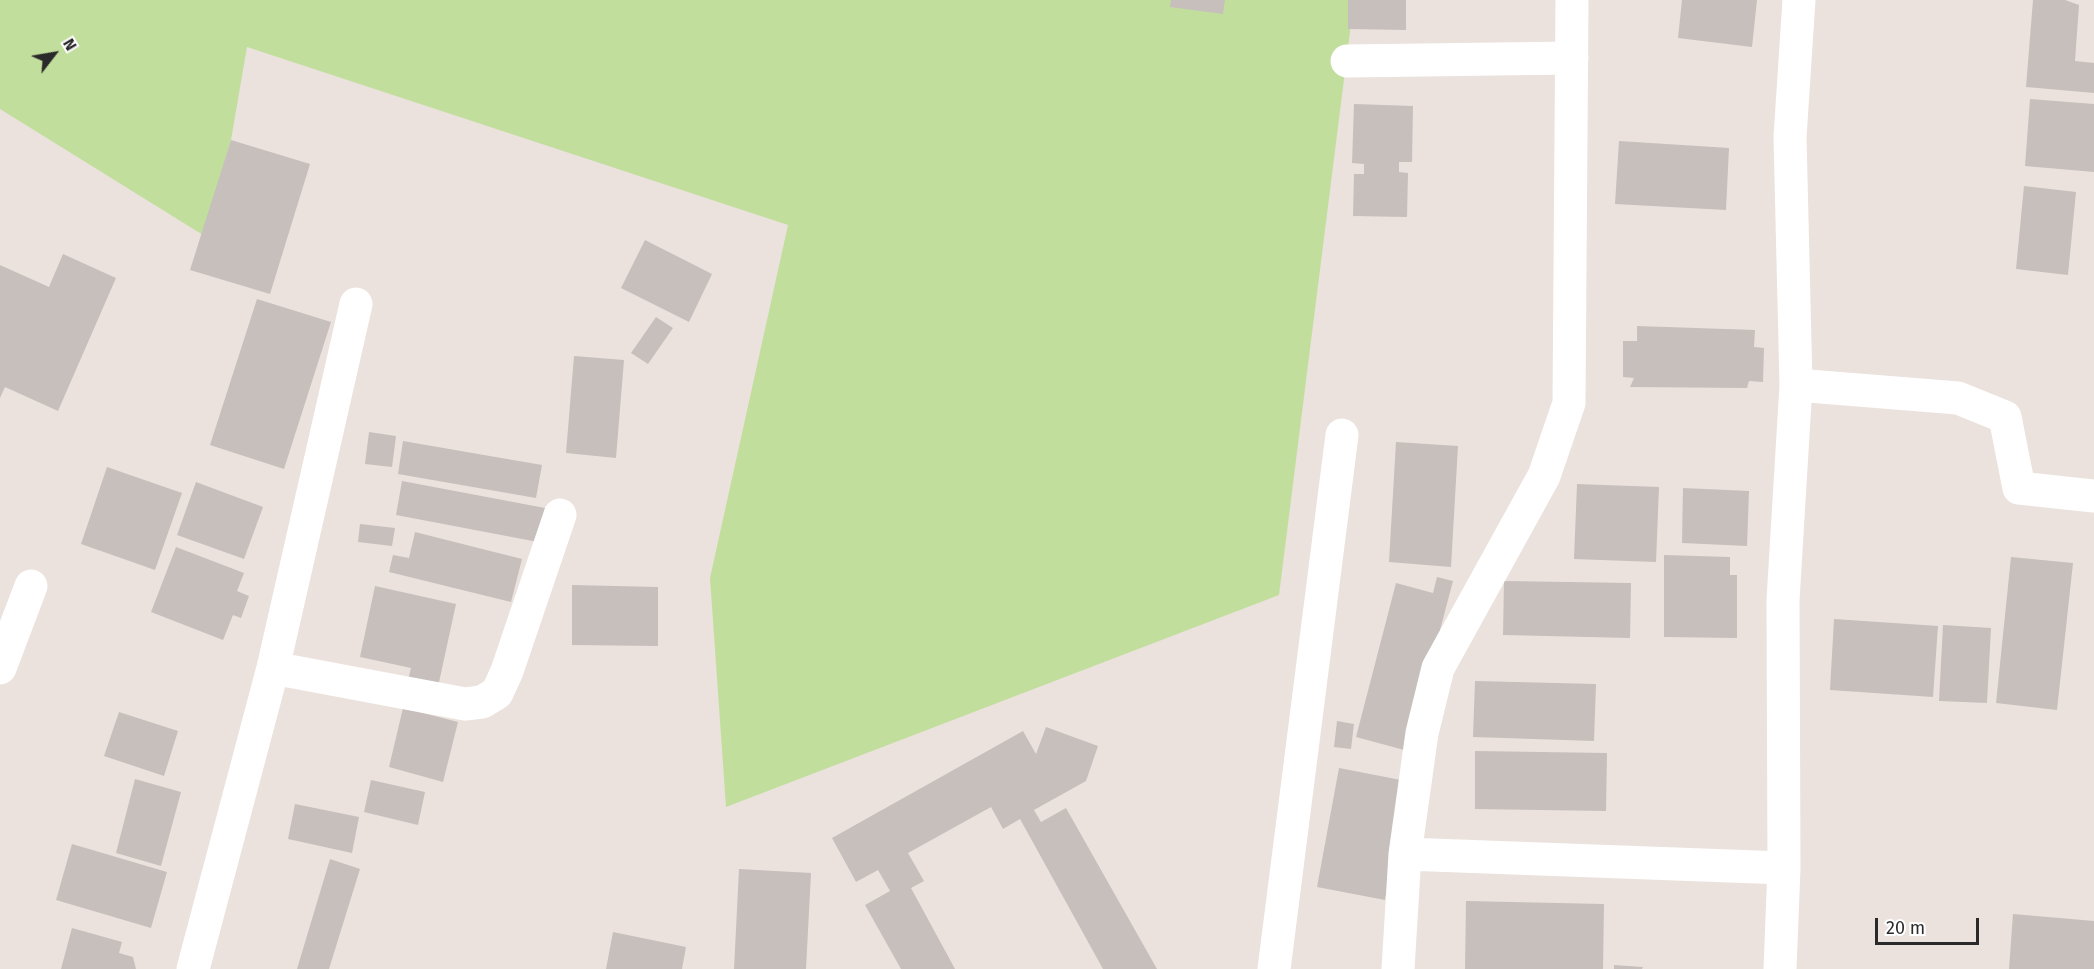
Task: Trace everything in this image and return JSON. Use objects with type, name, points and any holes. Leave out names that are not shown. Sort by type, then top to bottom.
[{"type":"street","points":[[1398,969],[1405,854],[1422,733],[1438,668],[1544,476],[1569,403],[1572,0]]},
{"type":"street","points":[[1780,969],[1784,868],[1783,600],[1796,385],[1790,137],[1799,0]]},
{"type":"street","points":[[1347,60],[1572,58]]},
{"type":"street","points":[[194,969],[273,668],[356,304]]},
{"type":"street","points":[[1796,385],[1958,398],[2005,417],[2019,488],[2094,496]]},
{"type":"street","points":[[1274,969],[1342,435]]},
{"type":"street","points":[[273,668],[465,704],[482,702],[497,693],[507,672],[560,515]]},
{"type":"street","points":[[0,668],[31,586]]},
{"type":"street","points":[[1405,854],[1784,868]]},
{"type":"green space","points":[[0,0],[1354,0],[1279,595],[726,807],[710,578],[788,225],[247,47],[231,140],[203,235],[0,109]]},
{"type":"building","points":[[1171,0],[1225,0],[1223,14],[1170,7]]},
{"type":"building","points":[[1348,0],[1406,0],[1406,30],[1348,29]]},
{"type":"building","points":[[1682,0],[1757,0],[1752,47],[1678,38]]},
{"type":"building","points":[[2033,0],[2065,0],[2079,5],[2075,61],[2094,63],[2094,93],[2026,87]]},
{"type":"building","points":[[2030,99],[2094,104],[2094,172],[2025,166]]},
{"type":"building","points":[[1354,104],[1413,106],[1412,162],[1399,162],[1399,172],[1408,173],[1407,217],[1353,216],[1354,174],[1364,174],[1364,164],[1352,163]]},
{"type":"building","points":[[231,140],[310,164],[270,294],[190,270]]},
{"type":"building","points":[[1619,141],[1729,148],[1726,210],[1615,204]]},
{"type":"building","points":[[2024,186],[2076,192],[2068,275],[2016,269]]},
{"type":"building","points":[[645,240],[712,274],[689,322],[621,288]]},
{"type":"building","points":[[63,254],[116,278],[58,411],[5,387],[0,398],[0,265],[49,287]]},
{"type":"building","points":[[257,299],[331,322],[284,469],[210,445]]},
{"type":"building","points":[[656,317],[673,328],[648,364],[631,353]]},
{"type":"building","points":[[1637,326],[1755,330],[1754,347],[1764,348],[1763,382],[1749,381],[1747,388],[1630,387],[1634,378],[1623,377],[1623,341],[1637,341]]},
{"type":"building","points":[[574,356],[624,360],[616,458],[566,453]]},
{"type":"building","points":[[369,432],[396,436],[392,467],[365,464]]},
{"type":"building","points":[[403,441],[542,465],[536,498],[398,474]]},
{"type":"building","points":[[1396,442],[1458,446],[1451,567],[1389,562]]},
{"type":"building","points":[[107,467],[182,493],[155,570],[81,544]]},
{"type":"building","points":[[402,481],[545,508],[538,542],[396,515]]},
{"type":"building","points":[[196,482],[263,507],[244,559],[177,535]]},
{"type":"building","points":[[1577,484],[1659,487],[1656,562],[1574,559]]},
{"type":"building","points":[[1683,488],[1749,491],[1747,546],[1682,543]]},
{"type":"building","points":[[360,524],[395,528],[392,546],[358,542]]},
{"type":"building","points":[[415,532],[522,559],[511,602],[389,572],[393,555],[409,558]]},
{"type":"building","points":[[176,547],[244,573],[237,591],[249,596],[241,618],[233,615],[223,640],[151,612]]},
{"type":"building","points":[[1664,555],[1730,557],[1730,575],[1737,575],[1737,638],[1664,637]]},
{"type":"building","points":[[2011,557],[2073,563],[2057,710],[1996,703]]},
{"type":"building","points":[[1437,577],[1453,581],[1408,751],[1356,737],[1396,583],[1433,593]]},
{"type":"building","points":[[1504,581],[1631,583],[1630,638],[1503,635]]},
{"type":"building","points":[[572,585],[658,587],[658,646],[572,645]]},
{"type":"building","points":[[375,586],[456,604],[438,687],[408,681],[411,668],[360,657]]},
{"type":"building","points":[[1834,619],[1938,626],[1933,697],[1830,690]]},
{"type":"building","points":[[1943,625],[1991,628],[1987,703],[1939,701]]},
{"type":"building","points":[[1475,681],[1596,684],[1594,741],[1473,737]]},
{"type":"building","points":[[403,708],[458,722],[443,782],[389,767]]},
{"type":"building","points":[[119,712],[178,731],[164,776],[104,756]]},
{"type":"building","points":[[1337,721],[1354,724],[1351,749],[1334,747]]},
{"type":"building","points":[[1046,727],[1098,746],[1086,781],[1034,810],[1041,822],[1066,808],[1157,969],[1103,969],[1020,819],[1003,829],[991,807],[908,853],[924,881],[911,888],[955,969],[901,969],[865,905],[890,891],[878,870],[856,882],[832,838],[1023,731],[1036,754]]},
{"type":"building","points":[[1475,751],[1607,753],[1606,811],[1475,809]]},
{"type":"building","points":[[1339,768],[1406,781],[1385,900],[1317,887]]},
{"type":"building","points":[[135,779],[181,792],[161,866],[116,853]]},
{"type":"building","points":[[371,780],[425,792],[418,825],[364,812]]},
{"type":"building","points":[[295,804],[359,817],[352,853],[288,839]]},
{"type":"building","points":[[72,844],[167,872],[151,928],[56,900]]},
{"type":"building","points":[[330,859],[360,869],[329,969],[297,969]]},
{"type":"building","points":[[739,869],[811,873],[806,969],[734,969]]},
{"type":"building","points":[[1466,901],[1604,904],[1603,969],[1465,969]]},
{"type":"building","points":[[2013,914],[2094,921],[2094,969],[2009,969]]},
{"type":"building","points":[[72,928],[122,942],[119,953],[133,957],[136,969],[61,969]]},
{"type":"building","points":[[613,932],[686,947],[682,969],[606,969]]},
{"type":"building","points":[[1614,965],[1643,967],[1642,969],[1614,969]]}]
